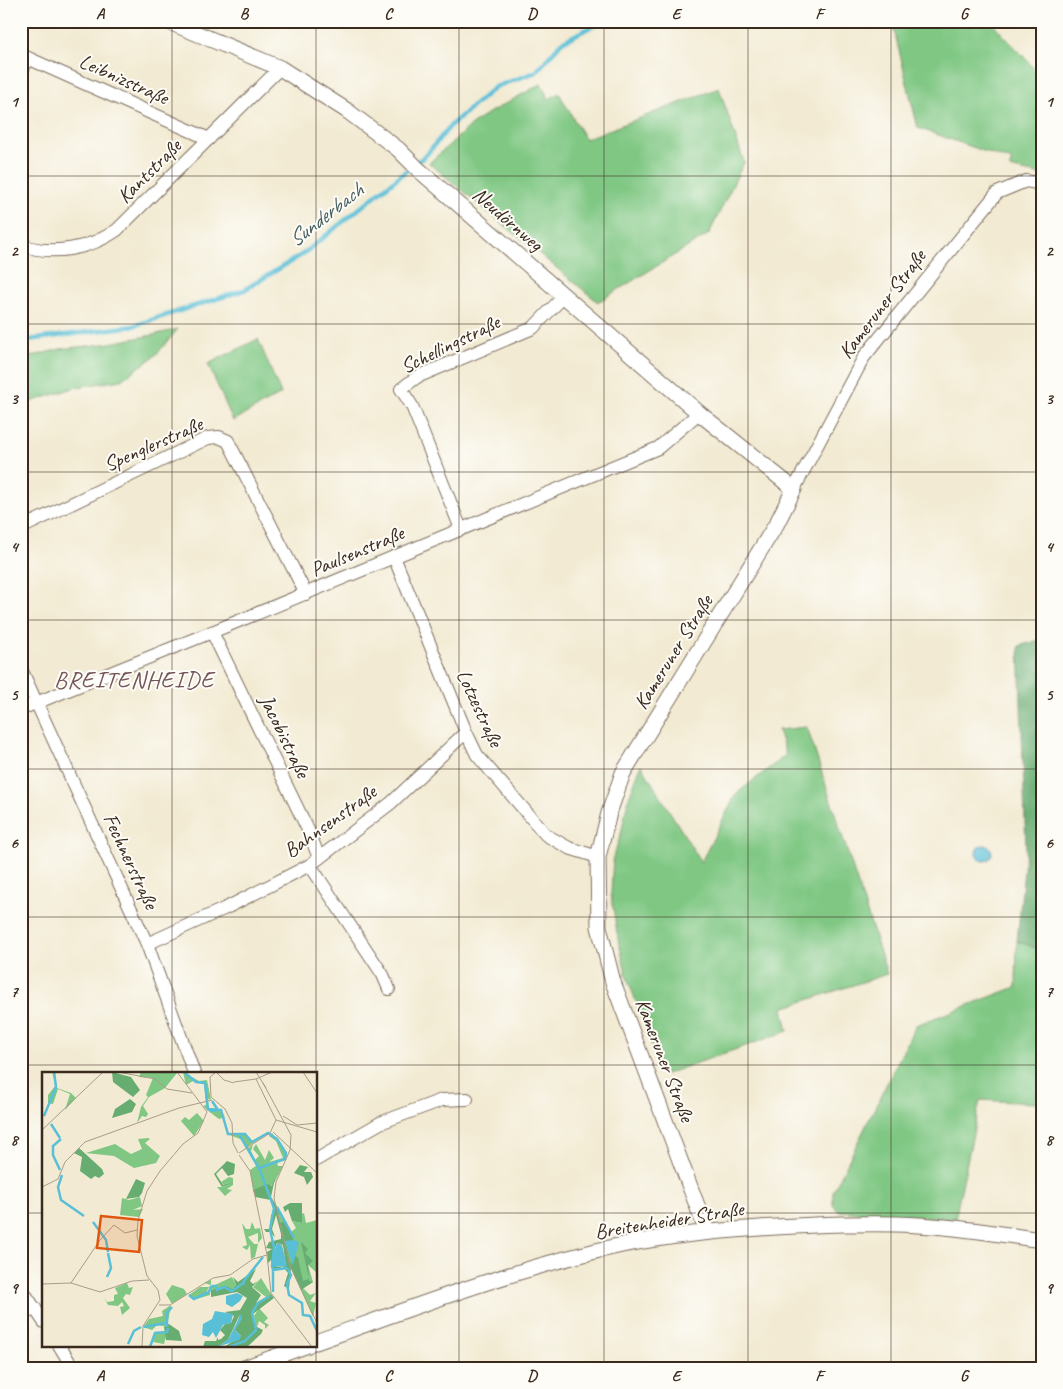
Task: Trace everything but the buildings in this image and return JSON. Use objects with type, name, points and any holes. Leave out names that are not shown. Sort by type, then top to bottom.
[{"type":"street","name":"Neudörnweg","points":[[167,21],[280,68],[346,110],[398,149],[699,413],[794,489]]},
{"type":"street","points":[[21,73],[25,57]]},
{"type":"street","name":"Leibnizstraße","points":[[25,57],[210,139]]},
{"type":"street","name":"Kantstraße","points":[[21,244],[41,250],[88,246],[99,242],[117,230],[280,68]]},
{"type":"street","name":"Kameruner Straße","points":[[707,1232],[613,982],[599,927],[598,857],[609,814],[623,773],[777,523],[859,366],[997,193],[1026,181],[1042,184]]},
{"type":"street","name":"Schellingstraße","points":[[461,529],[412,406],[401,389],[417,377],[533,328],[564,296]]},
{"type":"street","name":"Paulsenstraße","points":[[21,709],[306,594],[658,448],[699,413]]},
{"type":"street","name":"Spenglerstraße","points":[[21,528],[208,438],[219,437],[228,441],[306,594]]},
{"type":"street","name":"Lotzestraße","points":[[394,557],[477,755],[546,835],[569,848],[598,857]]},
{"type":"street","name":"Jacobistraße","points":[[212,632],[309,832],[315,861],[383,975],[389,989]]},
{"type":"street","name":"Fechnerstraße","points":[[21,669],[147,944],[194,1072]]},
{"type":"street","name":"Bahnsenstraße","points":[[147,944],[228,907],[315,861],[391,803],[466,732]]},
{"type":"street","points":[[318,1159],[380,1123],[442,1100],[467,1099]]},
{"type":"street","name":"Breitenheider Straße","points":[[318,1341],[477,1284],[540,1266],[622,1245],[707,1232],[825,1224],[898,1224],[972,1230],[1042,1240]]},
{"type":"street","points":[[21,1288],[42,1319]]},
{"type":"street","points":[[21,1316],[35,1308]]},
{"type":"street","points":[[60,1346],[74,1368]]},
{"type":"street","points":[[244,1368],[305,1346]]},
{"type":"green space","points":[[990,21],[1027,60],[1042,79],[1042,175],[1009,168],[1012,161],[918,128],[892,22]]},
{"type":"green space","points":[[541,84],[549,99],[559,93],[585,139],[719,88],[744,162],[709,234],[598,302],[429,163],[470,126],[490,112]]},
{"type":"green space","points":[[178,329],[155,356],[121,380],[77,387],[21,405],[21,359],[60,349],[104,344]]},
{"type":"green space","points":[[258,339],[281,394],[233,421],[208,364]]},
{"type":"green space","points":[[1042,639],[1042,950],[1017,941],[1026,850],[1019,646]]},
{"type":"green space","points":[[807,727],[887,974],[783,1008],[788,1031],[663,1075],[627,977],[618,939],[611,894],[613,857],[621,834],[628,800],[641,765],[701,862],[736,794],[786,755],[778,730]]},
{"type":"green space","points":[[1017,941],[1042,950],[1042,1064],[1035,1103],[980,1100],[955,1219],[838,1211],[833,1205],[833,1192],[916,1025],[1016,987]]},
{"type":"water","points":[[981,845],[987,845],[992,850],[990,859],[981,861],[976,856],[976,850]]},
{"type":"waterway","name":"Sunderbach","points":[[21,341],[133,326],[244,290],[303,254],[427,154],[451,125],[495,87],[536,72],[562,42],[602,21]]},
{"type":"district","name":"BREITENHEIDE","points":[[134,680]]}]
